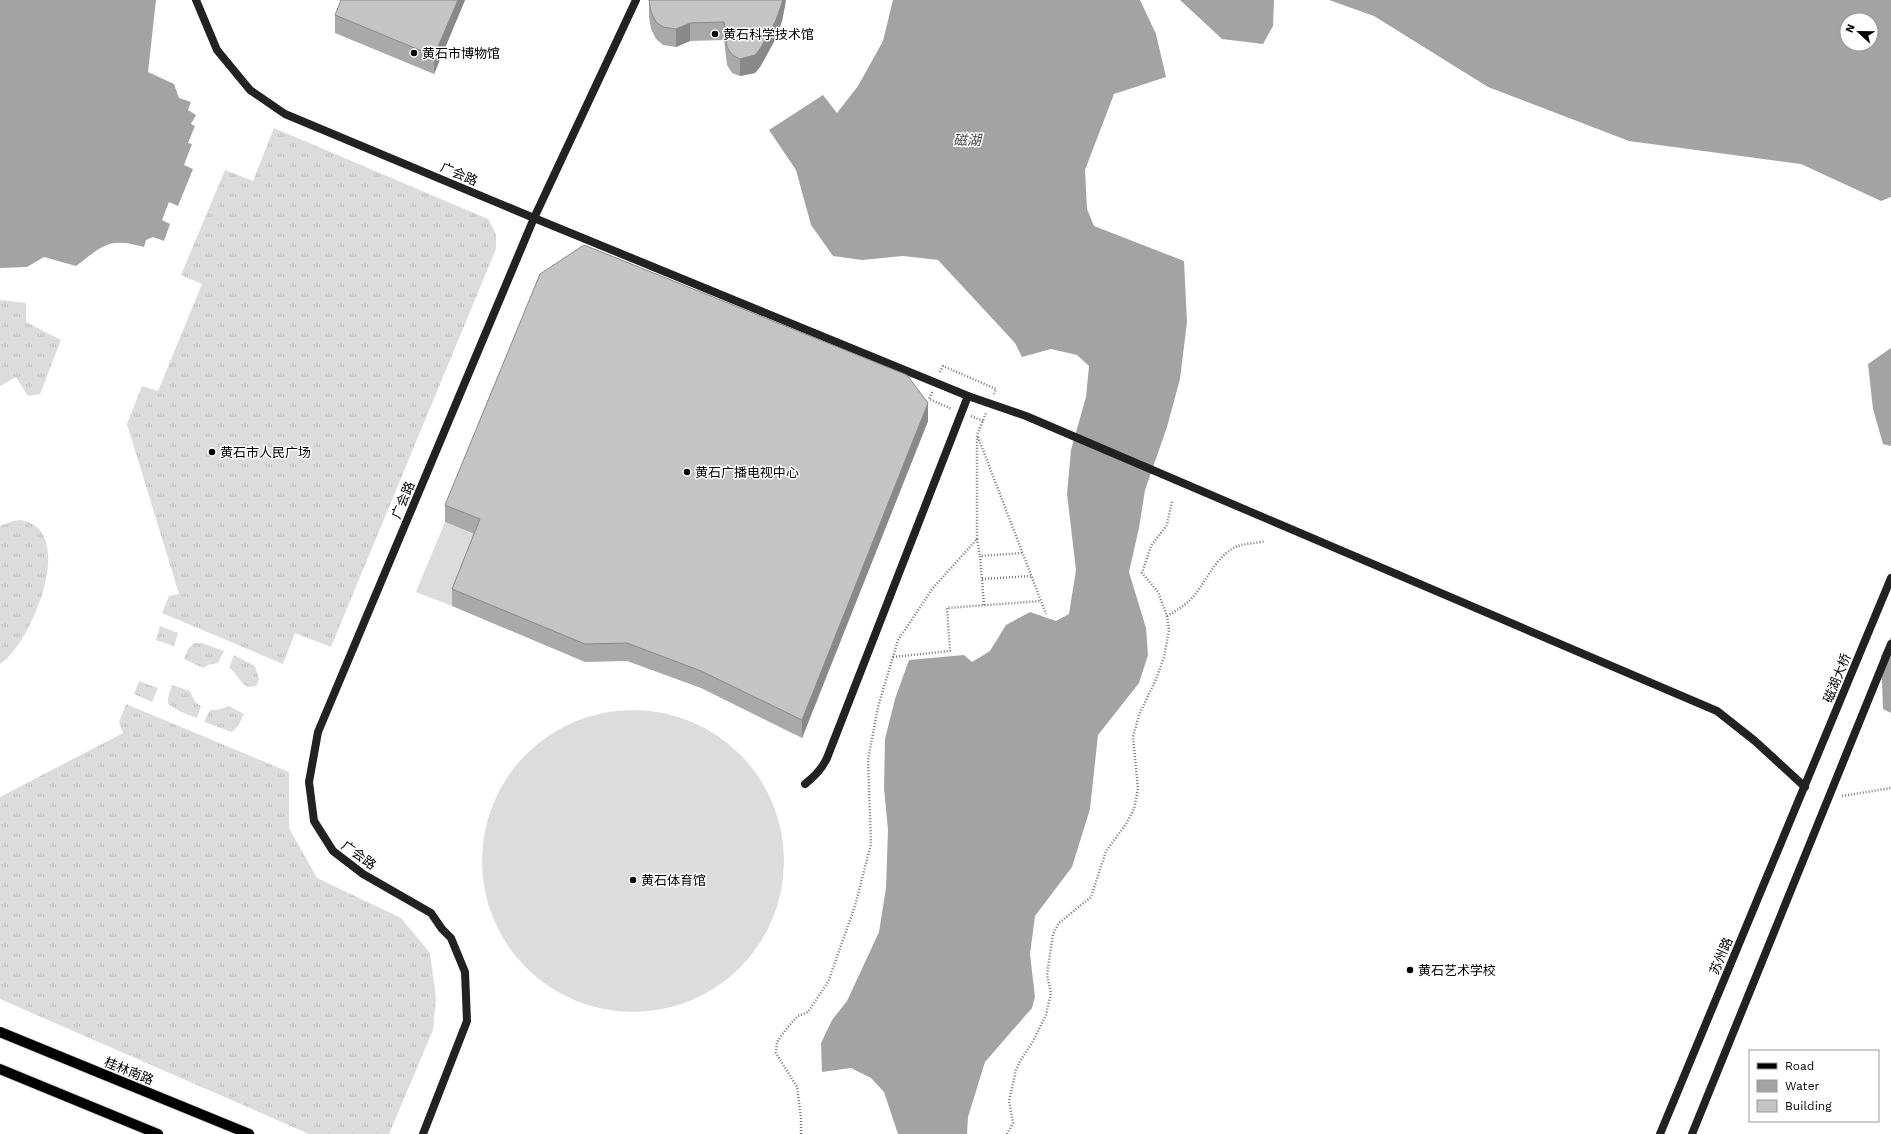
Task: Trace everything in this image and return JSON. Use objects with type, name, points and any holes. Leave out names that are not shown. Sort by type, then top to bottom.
[{"type":"main road","name":"桂林南路","points":[[0,1032],[249,1134]]},
{"type":"main road","points":[[0,1069],[158,1134]]},
{"type":"street","name":"广会路","points":[[196,0],[217,50],[250,90],[285,114],[534,218],[318,732],[309,782],[314,821],[333,851],[363,874],[431,913],[451,938],[465,972],[467,1021],[423,1134]]},
{"type":"street","points":[[636,0],[534,218],[968,396],[1026,416],[1718,711],[1755,741],[1805,787]]},
{"type":"street","points":[[805,784],[824,766],[968,396]]},
{"type":"street","name":"磁湖大桥","points":[[1805,787],[1891,578]]},
{"type":"street","points":[[1692,1134],[1827,798],[1891,644]]},
{"type":"street","name":"苏州路","points":[[1660,1134],[1805,787]]},
{"type":"path","points":[[983,421],[977,435],[977,539],[984,605]]},
{"type":"path","points":[[977,435],[1046,614]]},
{"type":"path","points":[[1007,1134],[1013,1123],[1009,1102],[1016,1070],[1046,1015],[1051,993],[1047,975],[1053,934],[1059,923],[1092,897],[1106,851],[1134,809],[1138,788],[1133,737],[1139,715],[1157,677],[1164,657],[1169,630],[1167,616],[1158,592],[1142,573],[1151,546],[1167,525],[1172,501]]},
{"type":"path","points":[[801,1134],[801,1118],[797,1087],[776,1053],[777,1042],[798,1016],[808,1012],[828,982],[855,906],[871,844],[868,760],[878,708],[898,640],[932,588],[977,539]]},
{"type":"path","points":[[1167,616],[1191,600],[1222,557],[1238,545],[1265,541]]},
{"type":"path","points":[[980,556],[1022,553]]},
{"type":"path","points":[[982,579],[1031,576]]},
{"type":"path","points":[[893,657],[950,651],[948,608],[1041,601]]},
{"type":"path","points":[[1827,798],[1891,788]]},
{"type":"green space","points":[[274,128],[488,219],[496,234],[496,249],[331,647],[295,633],[283,664],[162,613],[169,596],[179,594],[127,424],[142,386],[158,391],[202,284],[181,275],[225,170],[253,181]]},
{"type":"green space","points":[[0,300],[26,303],[26,322],[61,340],[40,394],[28,396],[16,377],[0,386]]},
{"type":"green space","points":[[21,520],[38,528],[47,544],[48,565],[44,588],[36,612],[25,634],[12,652],[0,664],[0,526],[13,521]]},
{"type":"green space","points":[[445,522],[480,537],[452,606],[416,592]]},
{"type":"green space","points":[[160,626],[178,633],[174,646],[156,640]]},
{"type":"green space","points":[[194,643],[202,643],[224,651],[218,663],[208,665],[203,668],[184,659],[188,649]]},
{"type":"green space","points":[[234,655],[255,666],[259,679],[257,685],[252,687],[244,684],[229,668]]},
{"type":"green space","points":[[139,681],[158,688],[152,702],[134,694]]},
{"type":"green space","points":[[172,685],[190,691],[195,702],[201,706],[197,718],[179,711],[168,704],[168,697]]},
{"type":"green space","points":[[126,704],[289,772],[289,828],[317,878],[401,918],[430,953],[436,998],[433,1030],[389,1134],[309,1134],[0,999],[0,797],[123,733],[119,722]]},
{"type":"green space","points":[[229,706],[244,714],[238,726],[232,732],[204,722],[210,710],[217,710]]},
{"type":"green space","name":"黄石体育馆","points":[[633,710],[662,713],[691,722],[717,736],[740,754],[758,777],[772,803],[781,832],[784,861],[781,890],[772,919],[758,945],[740,968],[717,986],[691,1000],[662,1009],[633,1012],[604,1009],[575,1000],[549,986],[526,968],[508,945],[494,919],[485,890],[482,861],[485,832],[494,803],[508,777],[526,754],[549,736],[575,722],[604,713]]},
{"type":"water","points":[[0,0],[156,0],[148,72],[174,84],[179,98],[191,102],[188,110],[196,115],[191,124],[195,126],[188,143],[192,144],[184,165],[193,169],[178,206],[169,202],[162,220],[170,224],[164,241],[153,237],[146,240],[144,247],[132,244],[114,243],[100,248],[76,266],[44,257],[27,267],[0,268]]},
{"type":"water","name":"磁湖","points":[[893,0],[1140,0],[1156,34],[1166,77],[1114,94],[1085,170],[1087,209],[1094,226],[1184,261],[1187,322],[1180,379],[1167,427],[1145,490],[1139,528],[1129,572],[1146,628],[1148,655],[1139,683],[1098,735],[1090,809],[1072,867],[1035,916],[1030,954],[1035,997],[1032,1008],[985,1062],[968,1117],[967,1134],[898,1134],[884,1092],[871,1078],[851,1068],[822,1072],[821,1043],[832,1020],[847,1001],[879,932],[886,888],[888,830],[884,788],[885,739],[895,699],[909,660],[964,655],[972,662],[990,651],[1006,625],[1030,612],[1056,621],[1069,614],[1076,570],[1067,494],[1071,450],[1086,397],[1089,366],[1077,355],[1051,349],[1022,357],[1015,343],[938,260],[903,256],[862,260],[833,256],[811,225],[796,170],[769,130],[823,95],[837,113],[858,86],[883,41]]},
{"type":"water","points":[[1180,0],[1274,0],[1273,26],[1263,44],[1222,39]]},
{"type":"water","points":[[1329,0],[1891,0],[1891,197],[1881,201],[1801,164],[1629,141],[1488,87],[1374,16]]},
{"type":"water","points":[[1891,348],[1891,446],[1883,444],[1873,409],[1868,364]]},
{"type":"water","points":[[1891,637],[1891,713],[1883,709],[1881,656]]},
{"type":"building","name":"黄石市博物馆","points":[[341,0],[458,0],[434,56],[335,15]]},
{"type":"building","name":"黄石科学技术馆","points":[[649,0],[783,0],[776,20],[760,49],[755,55],[740,59],[732,55],[727,47],[724,22],[690,23],[676,29],[663,27],[656,22],[651,12]]},
{"type":"building","name":"黄石广播电视中心","points":[[584,245],[907,375],[928,403],[802,720],[701,671],[627,643],[585,644],[452,589],[480,519],[445,505],[540,274]]},
{"type":"place","name":"黄石科学技术馆","points":[[715,34]]},
{"type":"place","name":"黄石市博物馆","points":[[414,53]]},
{"type":"place","name":"黄石市人民广场","points":[[212,452]]},
{"type":"place","name":"黄石广播电视中心","points":[[687,472]]},
{"type":"place","name":"黄石体育馆","points":[[633,880]]},
{"type":"place","name":"黄石艺术学校","points":[[1410,970]]}]
